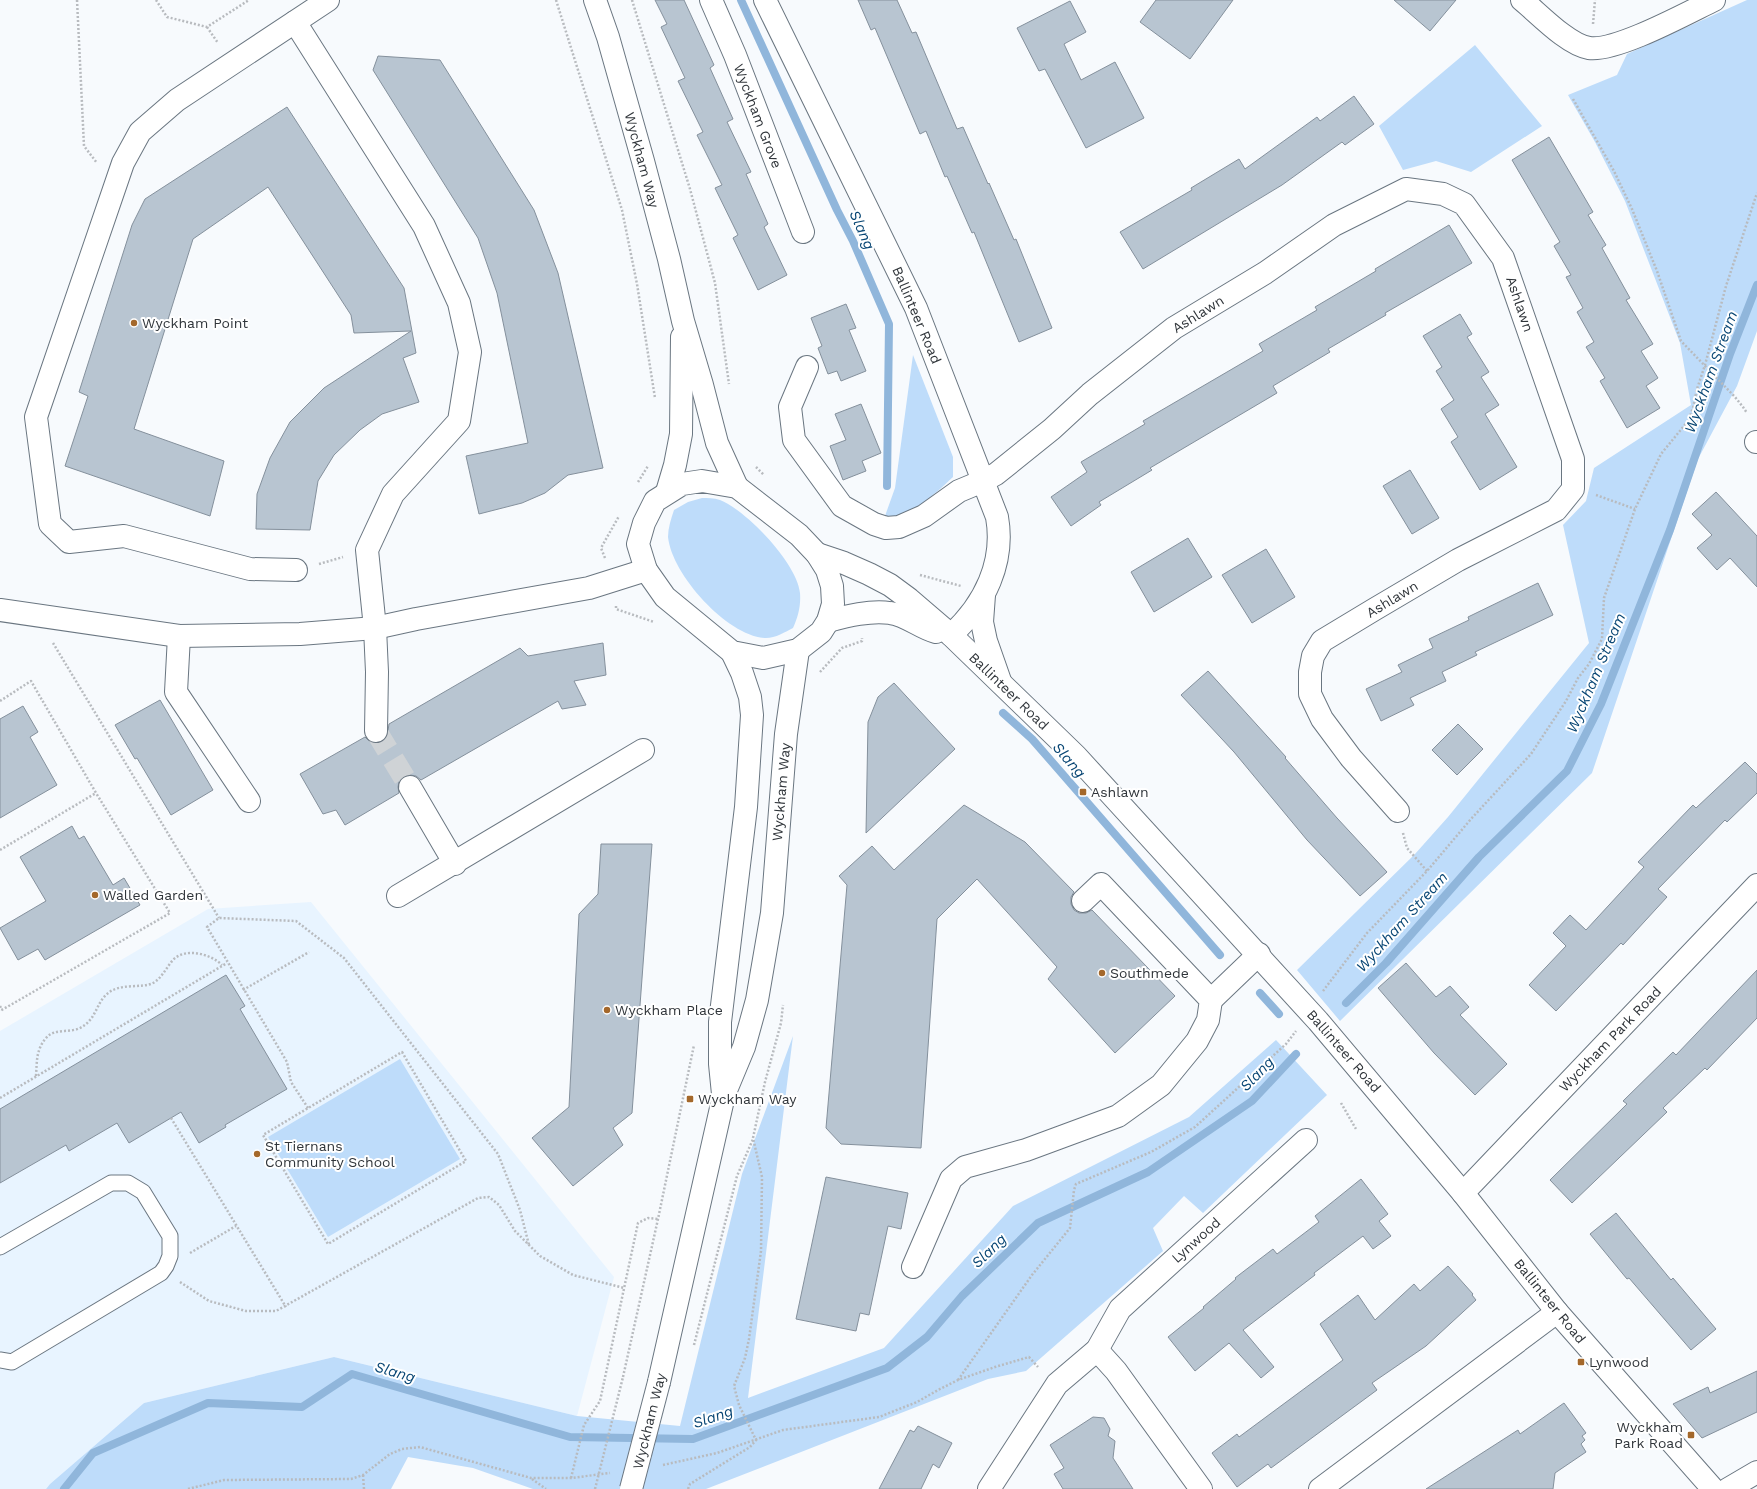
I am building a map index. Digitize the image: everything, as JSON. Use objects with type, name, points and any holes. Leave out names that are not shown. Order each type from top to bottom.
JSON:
[{"type":"street","points":[[296,570],[250,569],[124,536],[69,542],[50,524],[36,417],[123,163],[140,132],[177,100],[328,0]]},
{"type":"street","name":"Wyckham Way","points":[[595,0],[608,37],[643,161],[669,259],[683,321],[717,443],[737,487]]},
{"type":"street","name":"Wyckham Grove","points":[[711,0],[735,56],[803,232]]},
{"type":"street","name":"Ballinteer Road","points":[[765,0],[916,308],[997,517],[1000,533],[999,549],[995,567],[984,595],[962,625],[951,635]]},
{"type":"street","points":[[1522,0],[1569,39],[1588,48],[1608,46],[1644,34],[1714,0]]},
{"type":"street","points":[[295,22],[424,226],[459,303],[470,352],[459,421],[393,494],[367,550],[375,628],[377,672],[376,731]]},
{"type":"street","name":"Ashlawn","points":[[807,366],[790,407],[794,440],[842,506],[874,524],[886,528],[899,527],[924,516],[959,491],[983,481],[1003,469],[1052,429],[1090,394],[1174,328],[1265,273],[1334,225],[1406,189],[1443,194],[1464,204],[1503,258],[1573,459],[1573,489],[1556,510],[1458,560],[1368,613],[1322,641],[1313,656],[1310,672],[1310,694],[1322,719],[1352,758],[1398,812]]},
{"type":"street","name":"Wyckham Way","points":[[667,492],[675,465],[681,434],[680,370],[683,321]]},
{"type":"street","points":[[702,481],[737,487],[799,535],[817,554],[827,570],[832,586],[834,604],[828,620],[820,632],[798,650],[763,658],[732,652],[665,596],[646,570],[638,544],[644,523],[655,501],[667,492],[682,484],[702,481]]},
{"type":"street","name":"Ballinteer Road","points":[[817,554],[844,563],[890,585],[909,599],[951,635],[1000,681],[1076,756],[1259,954],[1319,1022],[1463,1192],[1557,1312],[1713,1489]]},
{"type":"street","points":[[0,610],[179,636],[300,634],[375,628],[416,619],[589,588],[646,570]]},
{"type":"street","points":[[984,595],[982,622],[990,654],[1000,681]]},
{"type":"street","points":[[828,620],[861,614],[891,613],[913,621],[929,630],[951,635]]},
{"type":"street","points":[[179,636],[176,692],[249,801]]},
{"type":"street","name":"Wyckham Way","points":[[631,1489],[659,1382],[724,1095],[744,1047],[757,1000],[772,912],[786,734],[798,650]]},
{"type":"street","name":"Wyckham Way","points":[[724,1095],[720,1064],[720,1022],[746,806],[752,715],[750,697],[732,652]]},
{"type":"street","points":[[398,896],[455,864],[643,750]]},
{"type":"street","points":[[410,787],[455,864]]},
{"type":"street","points":[[1083,901],[1101,884],[1211,1000]]},
{"type":"street","name":"Wyckham Park Road","points":[[1463,1192],[1757,885]]},
{"type":"street","points":[[913,1266],[951,1179],[965,1167],[1026,1150],[1118,1116],[1161,1085],[1197,1041],[1208,1020],[1211,1000],[1259,954]]},
{"type":"street","name":"Lynwood","points":[[988,1489],[1057,1384],[1097,1350],[1120,1310],[1306,1140]]},
{"type":"street","points":[[1320,1489],[1557,1312]]},
{"type":"street","points":[[1097,1350],[1116,1371],[1201,1489]]},
{"type":"street","points":[[1728,1489],[1757,1472]]},
{"type":"lane","points":[[0,1247],[111,1183],[128,1183],[143,1192],[170,1236],[170,1256],[161,1274],[12,1362],[0,1360]]},
{"type":"path","points":[[77,0],[84,146],[115,188]]},
{"type":"path","points":[[156,0],[167,16],[207,27],[249,0]]},
{"type":"path","points":[[632,0],[690,189],[715,283],[730,391]]},
{"type":"path","points":[[1592,29],[1595,0]]},
{"type":"path","points":[[1573,99],[1614,171],[1632,209],[1657,271],[1681,341],[1735,397],[1747,413]]},
{"type":"path","points":[[958,1380],[1028,1282],[1070,1228],[1076,1184],[1151,1152],[1195,1127],[1286,1044],[1319,1022],[1319,996],[1367,933],[1427,871],[1471,819],[1531,754],[1566,701],[1578,678],[1589,664],[1602,639],[1604,598],[1635,509],[1661,454],[1688,421],[1694,408],[1697,389],[1705,366],[1726,286],[1757,193]]},
{"type":"path","points":[[752,461],[766,478]]},
{"type":"path","points":[[1573,489],[1635,509]]},
{"type":"path","points":[[296,570],[367,550]]},
{"type":"path","points":[[818,678],[820,672],[842,648],[862,642],[861,614]]},
{"type":"path","points":[[36,615],[219,918]]},
{"type":"path","points":[[0,701],[31,681],[96,793],[170,912],[1,1010],[0,1006]]},
{"type":"path","points":[[0,850],[96,793]]},
{"type":"path","points":[[1398,812],[1407,848],[1427,871]]},
{"type":"path","points":[[308,1108],[291,1082],[287,1062],[207,928],[219,918],[296,921],[344,958],[498,1154],[520,1210],[529,1245]]},
{"type":"path","points":[[243,990],[309,952]]},
{"type":"path","points":[[36,1076],[38,1050],[47,1037],[56,1032],[79,1029],[97,1012],[106,994],[118,988],[132,985],[151,984],[159,978],[174,959],[186,954],[201,953],[216,959],[222,965]]},
{"type":"path","points":[[0,1098],[227,963]]},
{"type":"path","points":[[694,1346],[736,1176],[754,1138],[765,1082],[781,1023],[783,999]]},
{"type":"path","points":[[402,1052],[466,1161],[328,1244],[263,1135],[308,1108],[402,1052]]},
{"type":"path","points":[[1341,1103],[1356,1129]]},
{"type":"path","points":[[171,1118],[286,1307]]},
{"type":"path","points":[[754,1138],[762,1177],[761,1251],[749,1339],[745,1358],[734,1386],[739,1405],[756,1440]]},
{"type":"path","points":[[166,1266],[176,1273],[179,1281],[209,1301],[246,1311],[276,1311],[286,1307],[478,1198],[489,1197],[499,1205],[515,1231],[540,1256],[573,1275],[624,1288]]},
{"type":"path","points":[[571,1478],[584,1425],[600,1401],[638,1223],[648,1218],[658,1219],[623,1377],[595,1489]]},
{"type":"path","points":[[188,1254],[236,1226]]},
{"type":"path","points":[[179,1281],[183,1275]]},
{"type":"path","points":[[658,1466],[674,1464],[717,1453],[783,1430],[879,1417],[917,1402],[958,1380],[995,1367],[1029,1358],[1038,1367]]},
{"type":"path","points":[[688,1489],[690,1484],[750,1447],[756,1440]]},
{"type":"path","points":[[188,1489],[224,1480],[351,1480],[363,1475],[390,1454],[402,1449],[420,1447],[531,1478],[571,1478],[610,1472]]},
{"type":"path","points":[[363,1475],[364,1489]]},
{"type":"path","points":[[531,1478],[546,1489]]},
{"type":"shaded area","points":[[1747,0],[1757,0],[1757,331],[1737,386],[1698,459],[1592,773],[1340,1021],[1297,970],[1415,854],[1448,817],[1589,643],[1563,525],[1586,501],[1594,468],[1691,405],[1680,343],[1625,201],[1595,142],[1568,95],[1617,75],[1627,54]]},
{"type":"shaded area","points":[[1475,45],[1542,126],[1471,172],[1436,161],[1403,170],[1379,126]]},
{"type":"shaded area","points":[[913,355],[953,457],[953,477],[927,500],[912,510],[898,516],[885,516],[895,488]]},
{"type":"shaded area","points":[[702,498],[718,499],[743,515],[769,539],[790,567],[797,581],[800,593],[799,611],[793,628],[779,635],[768,638],[749,634],[718,615],[690,585],[679,568],[672,552],[668,537],[674,510],[688,502]]},
{"type":"shaded area","name":"St Tiernans Community School","points":[[311,902],[614,1277],[577,1416],[334,1357],[144,1403],[46,1489],[0,1489],[0,1031],[208,909]]},
{"type":"shaded area","points":[[793,1036],[748,1398],[884,1348],[1013,1206],[1189,1117],[1276,1040],[1327,1095],[1203,1213],[1184,1196],[1153,1228],[1163,1251],[1026,1371],[988,1379],[706,1489],[533,1489],[473,1468],[408,1457],[391,1489],[46,1489],[144,1403],[334,1357],[577,1416],[680,1426],[742,1174]]},
{"type":"shaded area","points":[[400,1059],[460,1159],[328,1237],[268,1137]]},
{"type":"building","points":[[655,0],[684,0],[714,65],[710,68],[733,119],[727,122],[751,172],[746,174],[768,224],[764,227],[787,275],[758,290],[733,238],[738,235],[715,188],[722,185],[697,135],[703,132],[678,81],[685,78],[661,27],[667,24]]},
{"type":"building","points":[[858,0],[897,0],[912,33],[916,32],[957,129],[963,127],[1014,240],[1016,239],[1052,328],[1019,342],[974,232],[972,233],[947,176],[945,177],[926,131],[920,134],[875,28],[871,30]]},
{"type":"building","points":[[1156,0],[1233,0],[1190,59],[1140,22]]},
{"type":"building","points":[[1394,0],[1456,0],[1430,31]]},
{"type":"building","points":[[1070,1],[1086,32],[1064,44],[1081,80],[1115,62],[1144,118],[1086,148],[1045,69],[1039,71],[1017,28]]},
{"type":"building","points":[[378,56],[440,60],[534,210],[558,273],[603,468],[568,475],[545,493],[522,503],[479,514],[466,456],[528,443],[497,293],[478,238],[373,70]]},
{"type":"building","points":[[1354,96],[1374,124],[1345,145],[1342,142],[1282,185],[1143,269],[1120,232],[1192,190],[1191,188],[1239,159],[1245,169],[1317,117],[1320,121]]},
{"type":"building","name":"Wyckham Point","points":[[287,107],[404,288],[416,353],[403,358],[419,402],[382,414],[360,430],[334,455],[318,481],[310,530],[256,529],[257,494],[270,458],[290,422],[324,388],[411,331],[354,333],[351,315],[268,187],[193,239],[134,429],[224,461],[210,516],[65,466],[88,396],[79,392],[132,225],[145,199]]},
{"type":"building","points":[[1549,137],[1593,212],[1588,215],[1606,245],[1602,248],[1630,298],[1626,300],[1653,344],[1641,351],[1658,378],[1646,386],[1660,408],[1627,428],[1600,381],[1605,378],[1586,347],[1594,342],[1577,312],[1583,308],[1566,277],[1571,275],[1554,246],[1560,242],[1512,160]]},
{"type":"building","points":[[1449,225],[1472,263],[1385,313],[1386,315],[1328,349],[1330,352],[1273,386],[1277,393],[1150,468],[1152,470],[1099,502],[1101,505],[1071,526],[1051,497],[1087,472],[1081,462],[1145,424],[1143,421],[1263,351],[1259,344],[1317,310],[1315,307],[1376,271],[1375,269]]},
{"type":"building","points":[[846,304],[856,328],[849,330],[866,371],[841,381],[837,371],[828,374],[818,348],[822,346],[811,318]]},
{"type":"building","points":[[1460,314],[1472,334],[1467,337],[1489,372],[1481,377],[1499,405],[1485,414],[1517,467],[1480,490],[1451,442],[1458,437],[1441,409],[1454,400],[1436,371],[1442,367],[1423,336]]},
{"type":"building","points":[[861,404],[881,453],[862,461],[866,471],[843,480],[830,446],[846,440],[835,414]]},
{"type":"building","points":[[1410,470],[1439,518],[1412,534],[1383,486]]},
{"type":"building","points":[[1716,492],[1757,536],[1757,587],[1730,558],[1717,570],[1697,548],[1712,535],[1692,514]]},
{"type":"building","points":[[1188,538],[1212,577],[1154,612],[1131,572]]},
{"type":"building","points":[[1266,549],[1295,597],[1252,623],[1222,575]]},
{"type":"building","points":[[1538,583],[1553,615],[1475,652],[1477,655],[1442,672],[1446,681],[1410,698],[1414,705],[1381,721],[1366,689],[1402,672],[1398,665],[1433,648],[1429,639],[1469,620],[1468,617]]},
{"type":"building","points":[[603,643],[606,675],[574,681],[586,705],[562,709],[558,701],[421,780],[416,776],[404,776],[399,781],[399,793],[345,825],[336,810],[323,814],[300,774],[365,737],[369,741],[375,743],[382,742],[387,737],[389,724],[520,648],[528,656]]},
{"type":"building","points":[[1208,671],[1286,757],[1285,758],[1337,818],[1387,872],[1360,896],[1307,840],[1234,752],[1181,695]]},
{"type":"building","points":[[894,683],[955,749],[866,833],[868,722],[878,697]]},
{"type":"building","points":[[160,700],[213,790],[171,815],[137,758],[135,759],[115,725]]},
{"type":"building","points":[[23,706],[38,732],[30,737],[57,785],[0,818],[0,719]]},
{"type":"building","points":[[1458,724],[1483,749],[1457,775],[1432,750]]},
{"type":"building","points":[[1745,762],[1757,774],[1757,793],[1727,822],[1725,820],[1658,889],[1667,897],[1623,945],[1621,943],[1556,1011],[1529,985],[1566,946],[1553,933],[1570,915],[1586,930],[1644,867],[1638,862],[1693,805],[1696,808]]},
{"type":"building","name":"Southmede","points":[[964,805],[1025,842],[1074,892],[1071,897],[1071,904],[1074,910],[1079,913],[1086,913],[1092,910],[1175,996],[1115,1053],[1048,979],[1057,967],[977,879],[937,919],[921,1148],[841,1144],[826,1128],[847,885],[839,876],[872,846],[894,870]]},
{"type":"building","name":"Walled Garden","points":[[72,826],[79,839],[84,836],[113,885],[124,878],[140,905],[45,960],[38,949],[18,960],[0,928],[46,901],[20,857]]},
{"type":"building","name":"Wyckham Place","points":[[601,844],[652,844],[632,1113],[613,1128],[623,1145],[573,1186],[532,1138],[569,1107],[579,914],[598,894]]},
{"type":"building","points":[[1406,963],[1436,997],[1450,986],[1469,1007],[1460,1015],[1507,1064],[1475,1095],[1434,1053],[1378,988]]},
{"type":"building","points":[[1757,970],[1757,1018],[1707,1070],[1705,1068],[1663,1108],[1667,1112],[1572,1203],[1550,1180],[1627,1104],[1623,1101],[1673,1052],[1676,1055]]},
{"type":"building","points":[[226,975],[245,1006],[240,1009],[287,1089],[225,1125],[226,1127],[199,1143],[181,1112],[129,1143],[117,1123],[69,1151],[66,1145],[0,1183],[0,1109]]},
{"type":"building","points":[[826,1177],[908,1193],[901,1229],[888,1226],[869,1315],[860,1313],[856,1331],[796,1319]]},
{"type":"building","points":[[1361,1179],[1388,1214],[1379,1221],[1391,1236],[1373,1249],[1363,1236],[1243,1330],[1274,1367],[1261,1378],[1229,1343],[1195,1371],[1168,1337],[1204,1308],[1203,1307],[1236,1279],[1235,1278],[1273,1249],[1277,1254],[1319,1222],[1315,1216]]},
{"type":"building","points":[[1616,1213],[1671,1280],[1673,1278],[1716,1329],[1691,1350],[1629,1278],[1627,1279],[1590,1234]]},
{"type":"building","points":[[1448,1266],[1473,1294],[1472,1295],[1476,1300],[1426,1346],[1372,1383],[1377,1390],[1271,1468],[1268,1464],[1237,1487],[1212,1453],[1237,1434],[1239,1437],[1343,1360],[1320,1324],[1358,1295],[1375,1320],[1414,1284],[1420,1291]]},
{"type":"building","points":[[1757,1371],[1757,1412],[1702,1438],[1673,1404],[1708,1387],[1710,1393]]},
{"type":"building","points":[[1564,1403],[1586,1433],[1582,1436],[1585,1440],[1581,1444],[1586,1452],[1555,1473],[1553,1489],[1426,1489],[1518,1430],[1520,1434]]},
{"type":"building","points":[[1093,1417],[1104,1418],[1110,1429],[1108,1436],[1115,1441],[1113,1458],[1133,1489],[1063,1489],[1054,1474],[1064,1468],[1050,1445]]},
{"type":"building","points":[[918,1426],[952,1443],[939,1468],[933,1464],[921,1489],[879,1489],[910,1430],[914,1432]]},
{"type":"waterway","name":"Slang","points":[[741,0],[837,210],[853,241],[889,324],[887,486]]},
{"type":"waterway","name":"Wyckham Stream","points":[[1346,1003],[1386,963],[1479,857],[1567,771],[1601,704],[1670,530],[1730,354],[1757,285]]},
{"type":"waterway","name":"Slang","points":[[1003,713],[1032,739],[1220,955]]},
{"type":"waterway","name":"Slang","points":[[1260,993],[1279,1014]]},
{"type":"waterway","name":"Slang","points":[[64,1489],[93,1453],[208,1403],[302,1407],[352,1374],[570,1437],[693,1439],[887,1368],[927,1337],[962,1296],[1038,1223],[1148,1172],[1252,1101],[1296,1054]]},
{"type":"tunnel","points":[[376,731],[410,787]]},
{"type":"place","name":"Wyckham Point","points":[[134,323]]},
{"type":"place","name":"Ashlawn","points":[[1083,792]]},
{"type":"place","name":"Walled Garden","points":[[95,895]]},
{"type":"place","name":"Southmede","points":[[1102,973]]},
{"type":"place","name":"Wyckham Place","points":[[607,1010]]},
{"type":"place","name":"Wyckham Way","points":[[690,1099]]},
{"type":"place","name":"St Tiernans Community School","points":[[257,1154]]},
{"type":"place","name":"Lynwood","points":[[1581,1362]]},
{"type":"place","name":"Wyckham Park Road","points":[[1691,1435]]}]
